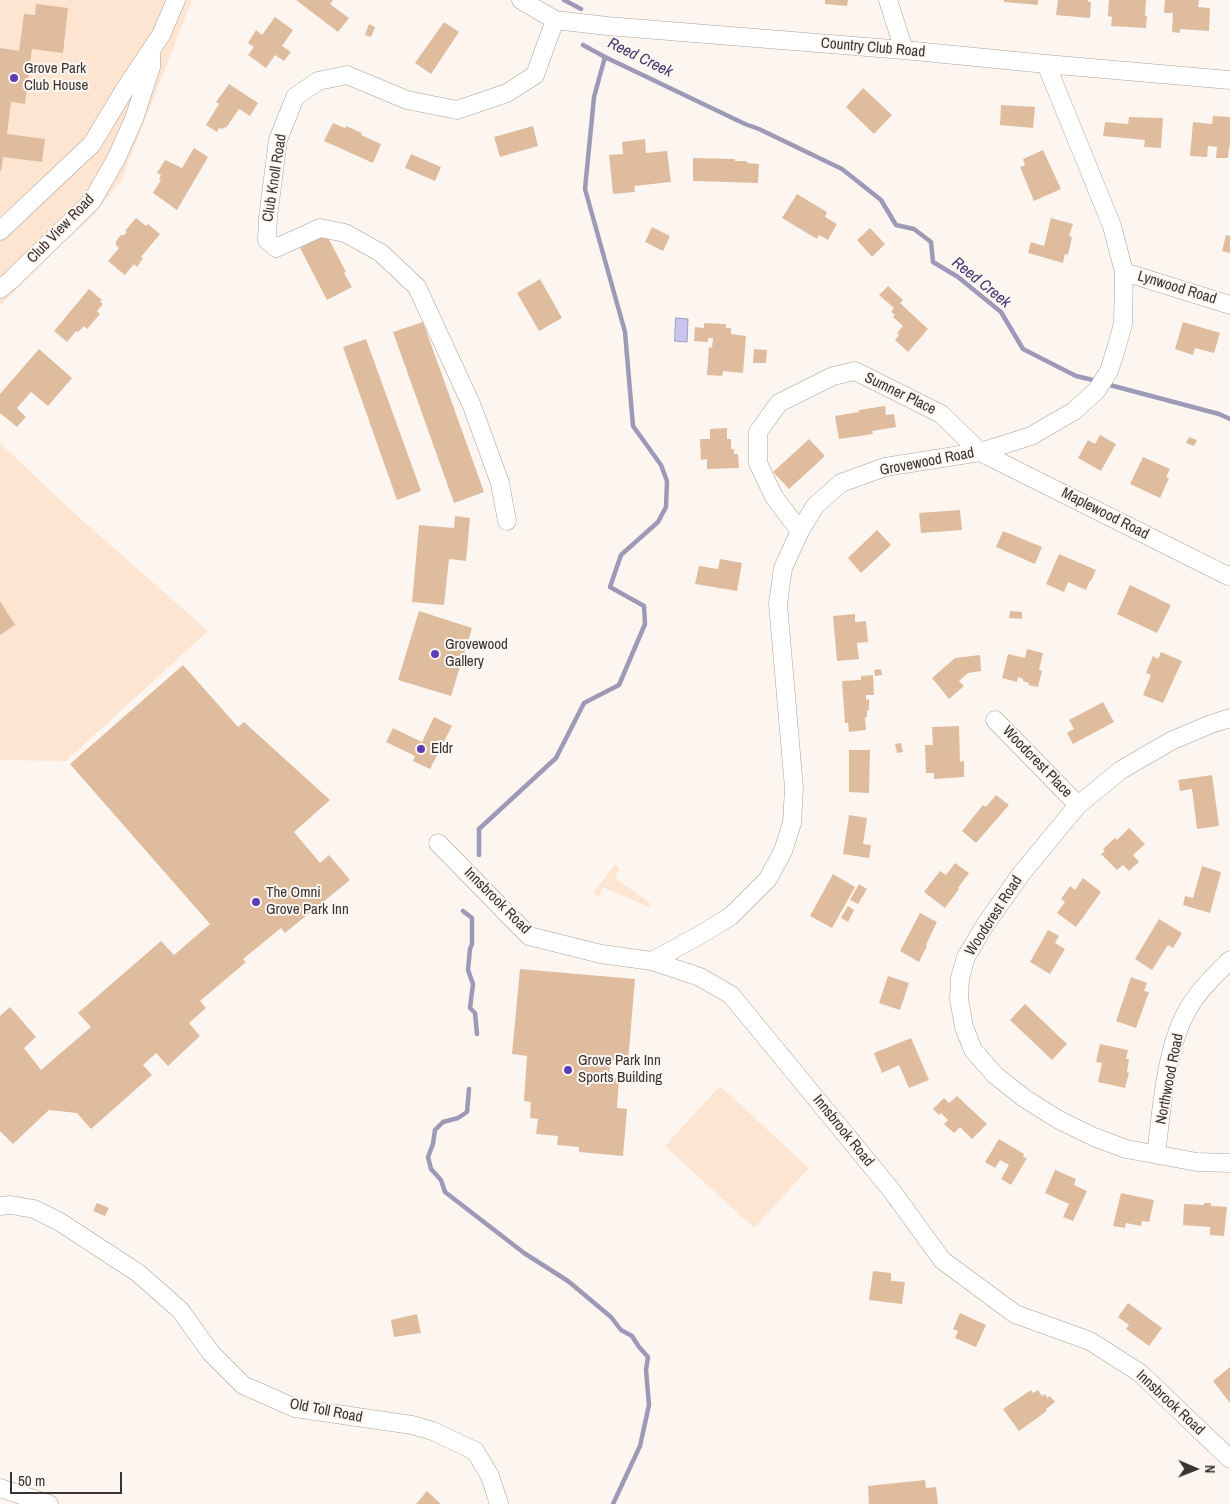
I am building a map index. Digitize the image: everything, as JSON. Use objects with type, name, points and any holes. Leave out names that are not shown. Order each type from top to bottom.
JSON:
[{"type":"street","name":"Club View Road","points":[[0,230],[92,144],[125,89],[161,35],[176,0]]},
{"type":"street","name":"Country Club Road","points":[[521,0],[555,20],[607,26],[904,50],[1230,80]]},
{"type":"street","points":[[888,0],[904,50]]},
{"type":"street","name":"Club Knoll Road","points":[[507,521],[500,483],[472,406],[417,287],[381,253],[345,233],[320,228],[276,248],[267,240],[268,217],[278,140],[294,97],[318,81],[347,75],[407,100],[456,110],[507,93],[535,75],[555,20]]},
{"type":"street","name":"Club View Road","points":[[0,289],[92,201],[116,159],[134,119],[151,67],[152,49]]},
{"type":"street","name":"Grovewood Road","points":[[652,961],[731,916],[768,880],[783,851],[792,823],[794,788],[778,604],[783,568],[800,531],[815,506],[841,483],[886,467],[980,452],[1031,436],[1074,411],[1097,390],[1109,371],[1123,324],[1124,272],[1112,226],[1046,64]]},
{"type":"street","name":"Lynwood Road","points":[[1124,272],[1230,305]]},
{"type":"street","name":"Sumner Place","points":[[800,531],[774,497],[758,463],[758,432],[779,403],[833,376],[855,372],[941,414],[980,452]]},
{"type":"street","name":"Maplewood Road","points":[[980,452],[1230,579]]},
{"type":"street","name":"Woodcrest Road","points":[[1230,718],[1171,741],[1122,770],[1078,805],[1021,874],[985,925],[966,957],[960,978],[959,998],[964,1027],[973,1050],[995,1075],[1024,1098],[1059,1120],[1094,1138],[1126,1149],[1197,1162],[1230,1164]]},
{"type":"street","name":"Woodcrest Place","points":[[996,720],[1078,805]]},
{"type":"street","name":"Innsbrook Road","points":[[438,843],[529,936],[601,954],[652,961],[700,977],[731,994],[892,1191],[942,1260],[1015,1314],[1090,1341],[1140,1373],[1230,1459]]},
{"type":"street","name":"Northwood Road","points":[[1156,1154],[1164,1090],[1175,1038],[1188,1010],[1208,982],[1230,960]]},
{"type":"street","name":"Old Toll Road","points":[[0,1206],[11,1205],[34,1209],[60,1222],[138,1272],[180,1310],[211,1353],[243,1385],[295,1408],[412,1425],[433,1432],[474,1451],[490,1476],[499,1504]]},
{"type":"street","points":[[0,1488],[49,1504]]},
{"type":"shaded area","points":[[0,0],[192,0],[121,181],[92,217],[0,306]]},
{"type":"shaded area","points":[[0,443],[74,513],[208,631],[66,761],[0,760]]},
{"type":"shaded area","points":[[614,865],[617,865],[619,869],[615,878],[649,902],[649,907],[602,887],[600,896],[595,895],[595,891]]},
{"type":"shaded area","points":[[720,1086],[809,1168],[754,1228],[665,1146]]},
{"type":"water","points":[[676,318],[688,319],[687,342],[675,341]]},
{"type":"building","points":[[296,0],[333,0],[330,4],[349,18],[338,32]]},
{"type":"building","points":[[825,0],[848,0],[847,6],[825,4]]},
{"type":"building","points":[[1004,0],[1038,0],[1038,5],[1004,2]]},
{"type":"building","points":[[1058,0],[1088,0],[1088,2],[1091,2],[1090,18],[1056,15]]},
{"type":"building","points":[[1109,0],[1146,0],[1146,28],[1111,26],[1112,17],[1108,16]]},
{"type":"building","points":[[1165,0],[1199,0],[1198,7],[1210,8],[1209,31],[1180,29],[1180,33],[1172,32],[1173,13],[1164,13]]},
{"type":"building","name":"Grove Park Club House","points":[[36,4],[68,8],[63,53],[32,49],[25,104],[11,102],[7,134],[45,139],[42,162],[3,157],[0,171],[0,48],[19,51],[24,14],[35,15]]},
{"type":"building","points":[[275,17],[293,30],[282,46],[291,52],[284,61],[275,55],[266,68],[248,55],[254,47],[248,43],[256,30],[262,35]]},
{"type":"building","points":[[444,22],[459,32],[431,74],[415,63]]},
{"type":"building","points":[[369,24],[375,27],[371,37],[365,35]]},
{"type":"building","points":[[229,84],[258,103],[250,116],[239,109],[226,128],[219,128],[217,132],[206,125],[219,104],[216,102]]},
{"type":"building","points":[[863,88],[892,115],[874,134],[846,107]]},
{"type":"building","points":[[1001,105],[1035,107],[1033,128],[1000,125]]},
{"type":"building","points":[[1213,116],[1230,117],[1228,158],[1216,158],[1217,147],[1208,146],[1207,157],[1190,156],[1193,122],[1212,124]]},
{"type":"building","points":[[1129,117],[1163,118],[1161,148],[1144,147],[1145,140],[1103,136],[1105,122],[1128,124]]},
{"type":"building","points":[[333,123],[362,133],[361,135],[381,144],[373,163],[324,141]]},
{"type":"building","points":[[533,126],[538,146],[500,157],[494,137]]},
{"type":"building","points":[[645,139],[646,153],[667,151],[671,182],[634,186],[635,192],[613,194],[609,155],[623,154],[622,142]]},
{"type":"building","points":[[194,148],[208,157],[177,210],[153,193],[161,180],[159,179],[161,175],[157,173],[165,160],[182,168]]},
{"type":"building","points":[[1043,150],[1061,189],[1034,201],[1020,167],[1025,165],[1023,159]]},
{"type":"building","points":[[411,154],[441,167],[435,181],[405,168]]},
{"type":"building","points":[[693,158],[735,159],[735,161],[759,164],[758,183],[693,181]]},
{"type":"building","points":[[797,194],[827,212],[825,217],[837,224],[828,240],[819,235],[817,239],[782,218]]},
{"type":"building","points":[[136,218],[146,226],[148,224],[160,234],[141,257],[143,258],[137,267],[134,264],[125,275],[108,261],[119,248],[116,245],[116,241],[127,232],[125,231]]},
{"type":"building","points":[[1051,218],[1073,224],[1069,236],[1072,237],[1068,255],[1065,254],[1063,263],[1028,253],[1031,242],[1044,246]]},
{"type":"building","points":[[652,227],[670,236],[663,251],[645,242]]},
{"type":"building","points":[[870,228],[885,244],[872,257],[857,240]]},
{"type":"building","points":[[326,234],[352,287],[327,300],[300,248]]},
{"type":"building","points":[[1226,235],[1230,236],[1230,253],[1222,251]]},
{"type":"building","points":[[540,279],[562,318],[539,331],[517,293]]},
{"type":"building","points":[[888,286],[903,300],[900,303],[928,329],[908,352],[895,340],[899,335],[897,333],[903,326],[893,317],[895,315],[891,312],[894,308],[879,295]]},
{"type":"building","points":[[89,289],[102,300],[100,302],[103,304],[97,311],[100,314],[87,329],[84,326],[78,332],[76,331],[67,342],[54,331]]},
{"type":"building","points":[[423,322],[484,492],[454,503],[393,332]]},
{"type":"building","points":[[1183,322],[1220,333],[1214,353],[1195,348],[1193,355],[1175,349]]},
{"type":"building","points":[[704,323],[726,324],[726,328],[731,328],[731,334],[746,336],[743,373],[723,371],[722,376],[707,375],[709,347],[712,348],[713,338],[708,338],[708,342],[694,341],[695,327],[704,328]]},
{"type":"building","points":[[366,339],[421,491],[397,500],[343,347]]},
{"type":"building","points":[[39,349],[72,378],[48,406],[31,392],[17,408],[26,417],[17,427],[0,413],[0,394]]},
{"type":"building","points":[[754,349],[767,350],[766,363],[753,363]]},
{"type":"building","points":[[885,406],[886,415],[894,414],[896,427],[872,431],[873,434],[839,439],[835,416]]},
{"type":"building","points":[[727,428],[727,439],[731,439],[731,449],[734,449],[734,454],[738,454],[739,468],[707,469],[707,459],[701,460],[700,439],[710,439],[710,429]]},
{"type":"building","points":[[1100,435],[1116,444],[1101,471],[1078,458],[1088,440],[1095,444]]},
{"type":"building","points":[[1189,437],[1197,440],[1194,446],[1186,443]]},
{"type":"building","points":[[809,439],[825,456],[789,489],[773,472]]},
{"type":"building","points":[[1143,457],[1170,469],[1166,477],[1169,478],[1160,498],[1130,484]]},
{"type":"building","points":[[960,510],[962,530],[921,533],[919,513]]},
{"type":"building","points":[[455,516],[470,518],[466,561],[449,559],[444,605],[412,602],[419,525],[454,528]]},
{"type":"building","points":[[877,530],[891,545],[861,573],[848,558]]},
{"type":"building","points":[[1003,531],[1042,547],[1035,564],[996,547]]},
{"type":"building","points":[[1059,554],[1096,570],[1086,590],[1068,582],[1064,592],[1046,584]]},
{"type":"building","points":[[720,559],[742,563],[737,591],[695,584],[699,566],[718,569]]},
{"type":"building","points":[[1130,585],[1171,605],[1157,633],[1117,614]]},
{"type":"building","points":[[0,601],[15,625],[0,635]]},
{"type":"building","name":"Grovewood Gallery","points":[[419,611],[472,628],[451,696],[398,680]]},
{"type":"building","points":[[1010,611],[1022,612],[1022,619],[1009,618]]},
{"type":"building","points":[[855,614],[855,622],[866,621],[868,642],[857,643],[859,659],[837,661],[833,616]]},
{"type":"building","points":[[1027,649],[1043,653],[1039,670],[1042,671],[1038,687],[1028,685],[1029,683],[1018,677],[1017,682],[1002,678],[1008,654],[1025,658]]},
{"type":"building","points":[[1161,652],[1182,661],[1163,703],[1143,695],[1151,675],[1146,673],[1153,656],[1158,659]]},
{"type":"building","points":[[980,655],[981,671],[968,673],[959,681],[964,686],[949,699],[932,678],[955,658]]},
{"type":"building","name":"The Omni Grove Park Inn","points":[[183,665],[238,727],[244,722],[330,800],[294,832],[320,863],[329,855],[350,880],[285,933],[281,928],[243,959],[246,962],[200,1001],[206,1008],[189,1023],[200,1036],[168,1066],[156,1053],[143,1065],[152,1075],[91,1129],[77,1113],[49,1110],[13,1144],[0,1131],[0,1016],[10,1007],[36,1037],[24,1048],[41,1070],[91,1027],[78,1013],[161,941],[174,955],[210,924],[70,764]]},
{"type":"building","points":[[881,669],[882,675],[875,676],[874,670]]},
{"type":"building","points":[[873,675],[874,695],[866,695],[866,700],[869,699],[869,710],[867,710],[867,717],[865,717],[866,730],[849,732],[848,723],[845,723],[842,681],[861,680],[861,676]]},
{"type":"building","points":[[1103,702],[1114,722],[1073,744],[1067,733],[1074,729],[1069,720]]},
{"type":"building","name":"Eldr","points":[[434,717],[452,726],[430,769],[413,761],[415,756],[386,742],[393,728],[422,742]]},
{"type":"building","points":[[959,726],[960,762],[964,761],[964,777],[934,779],[934,773],[926,773],[925,745],[933,745],[932,727]]},
{"type":"building","points":[[901,743],[903,752],[897,753],[895,744]]},
{"type":"building","points":[[849,750],[870,750],[869,793],[849,792]]},
{"type":"building","points":[[1212,775],[1219,826],[1197,829],[1192,789],[1180,791],[1178,780]]},
{"type":"building","points":[[996,795],[1009,805],[976,843],[962,831],[983,805],[986,807]]},
{"type":"building","points":[[849,815],[867,818],[863,844],[871,845],[869,858],[843,854]]},
{"type":"building","points":[[1129,828],[1145,844],[1133,855],[1139,862],[1129,871],[1123,865],[1117,870],[1101,854],[1105,851],[1103,849],[1115,838],[1117,840]]},
{"type":"building","points":[[955,863],[969,873],[945,908],[924,892],[940,871],[946,875]]},
{"type":"building","points":[[1202,866],[1221,872],[1210,913],[1183,905],[1185,896],[1193,898]]},
{"type":"building","points":[[833,874],[855,887],[832,928],[810,916]]},
{"type":"building","points":[[1083,878],[1101,892],[1076,927],[1057,913],[1065,902],[1061,899],[1070,886],[1075,890]]},
{"type":"building","points":[[859,884],[867,889],[858,904],[850,900]]},
{"type":"building","points":[[848,906],[854,910],[848,922],[841,918]]},
{"type":"building","points":[[920,913],[937,922],[919,962],[900,951]]},
{"type":"building","points":[[1159,919],[1182,933],[1173,948],[1168,945],[1152,970],[1135,959]]},
{"type":"building","points":[[1048,930],[1059,936],[1055,943],[1065,949],[1050,974],[1030,962]]},
{"type":"building","name":"Grove Park Inn Sports Building","points":[[520,969],[635,979],[628,1062],[611,1060],[609,1078],[619,1079],[617,1108],[627,1109],[623,1156],[579,1152],[579,1147],[557,1145],[558,1136],[536,1134],[538,1119],[530,1118],[531,1102],[524,1101],[527,1056],[512,1054]]},
{"type":"building","points":[[888,976],[909,983],[900,1010],[879,1003]]},
{"type":"building","points":[[1131,977],[1147,983],[1144,991],[1149,992],[1136,1028],[1116,1021]]},
{"type":"building","points":[[1025,1004],[1067,1044],[1052,1060],[1010,1020]]},
{"type":"building","points":[[911,1038],[929,1080],[909,1088],[899,1065],[882,1073],[874,1053]]},
{"type":"building","points":[[1100,1044],[1128,1050],[1126,1059],[1129,1059],[1127,1072],[1129,1073],[1125,1088],[1098,1082],[1102,1063],[1096,1062]]},
{"type":"building","points":[[957,1096],[987,1124],[972,1139],[960,1127],[954,1133],[944,1124],[948,1120],[941,1113],[939,1115],[933,1109],[944,1098],[949,1103]]},
{"type":"building","points":[[999,1139],[1024,1154],[1023,1157],[1027,1158],[1011,1185],[1001,1179],[1009,1165],[1000,1160],[995,1168],[985,1162]]},
{"type":"building","points":[[1055,1170],[1076,1179],[1074,1185],[1087,1191],[1073,1221],[1063,1217],[1069,1204],[1045,1193]]},
{"type":"building","points":[[1121,1193],[1154,1200],[1149,1222],[1142,1221],[1141,1226],[1126,1223],[1125,1228],[1113,1226]]},
{"type":"building","points":[[97,1203],[109,1208],[105,1216],[93,1211]]},
{"type":"building","points":[[1204,1203],[1211,1203],[1211,1206],[1227,1207],[1224,1236],[1210,1235],[1210,1227],[1183,1225],[1184,1204],[1204,1205]]},
{"type":"building","points":[[873,1271],[891,1273],[891,1281],[905,1282],[902,1304],[869,1300]]},
{"type":"building","points":[[1128,1303],[1162,1328],[1149,1346],[1126,1329],[1129,1325],[1118,1317]]},
{"type":"building","points":[[960,1313],[986,1325],[976,1347],[955,1338],[958,1331],[953,1329]]},
{"type":"building","points":[[417,1314],[421,1333],[394,1337],[391,1320]]},
{"type":"building","points":[[1230,1367],[1230,1403],[1213,1381]]},
{"type":"building","points":[[1031,1390],[1033,1393],[1038,1390],[1042,1396],[1045,1394],[1047,1398],[1050,1396],[1055,1402],[1046,1409],[1047,1411],[1019,1431],[1003,1409]]},
{"type":"building","points":[[925,1480],[926,1488],[936,1487],[938,1504],[869,1504],[868,1486]]},
{"type":"building","points":[[427,1491],[441,1504],[416,1504]]},
{"type":"waterway","name":"Reed Creek","points":[[564,0],[581,9]]},
{"type":"waterway","name":"Reed Creek","points":[[583,45],[842,169],[881,200],[896,225],[914,229],[931,242],[933,262],[958,277],[1001,312],[1023,349],[1076,376],[1097,381]]},
{"type":"waterway","points":[[479,855],[479,829],[556,758],[584,703],[619,685],[645,624],[644,606],[610,587],[621,555],[658,522],[666,507],[667,481],[661,465],[633,426],[625,332],[585,189],[594,97],[605,57]]},
{"type":"waterway","name":"Reed Creek","points":[[1106,384],[1219,414],[1230,419]]},
{"type":"waterway","points":[[463,911],[472,918],[472,944],[468,970],[473,984],[470,1008],[475,1013],[477,1034]]},
{"type":"waterway","points":[[469,1089],[467,1112],[458,1118],[443,1122],[435,1130],[433,1144],[428,1157],[431,1169],[441,1180],[445,1192],[524,1253],[568,1281],[611,1317],[621,1330],[632,1336],[648,1357],[646,1370],[649,1405],[640,1446],[613,1504]]},
{"type":"place","name":"Grove Park Club House","points":[[14,78]]},
{"type":"place","name":"Grovewood Gallery","points":[[435,654]]},
{"type":"place","name":"Eldr","points":[[421,749]]},
{"type":"place","name":"The Omni Grove Park Inn","points":[[256,902]]},
{"type":"place","name":"Grove Park Inn Sports Building","points":[[568,1070]]}]
